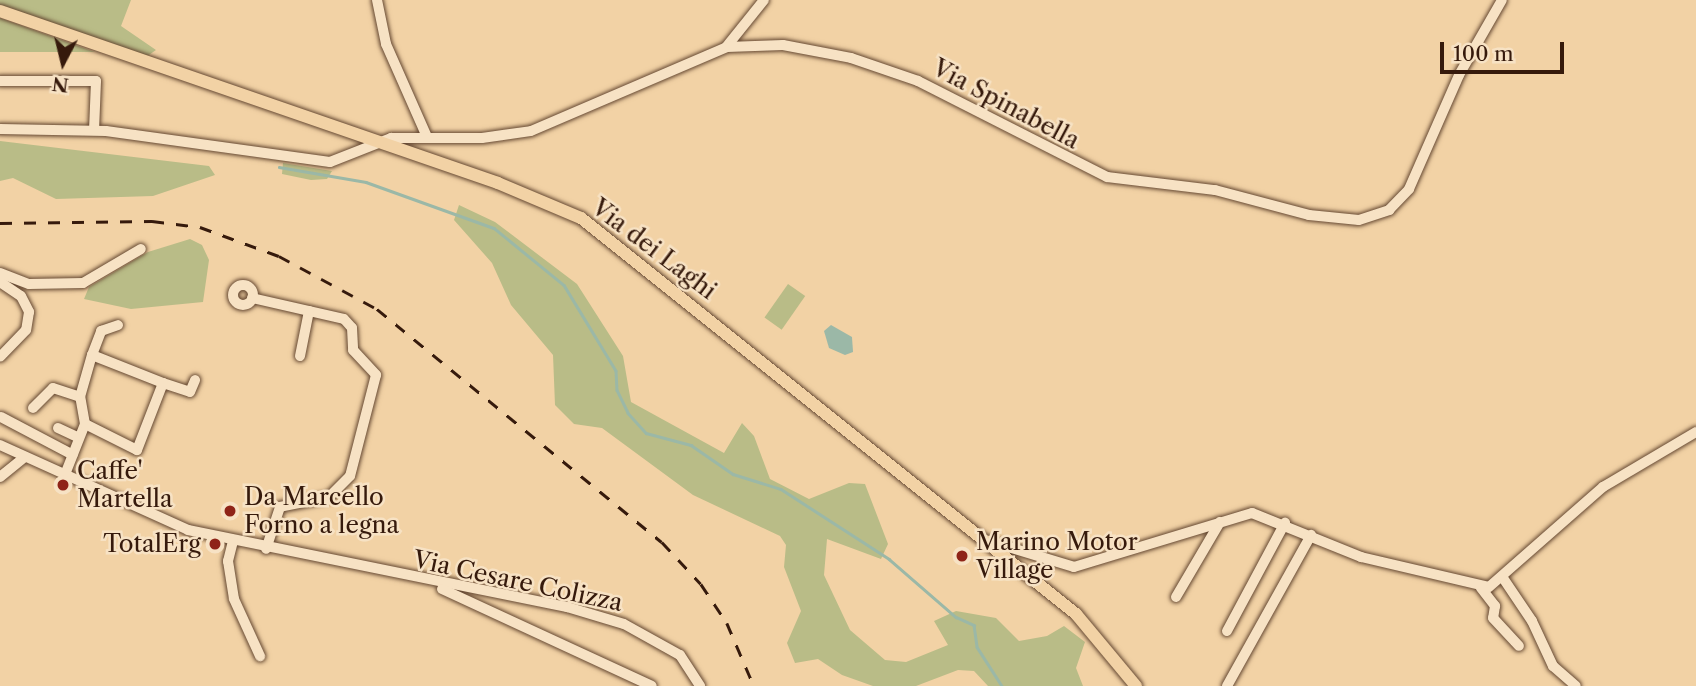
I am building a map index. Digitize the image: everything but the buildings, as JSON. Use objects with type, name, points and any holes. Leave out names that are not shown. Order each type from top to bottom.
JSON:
[{"type":"main road","name":"Via dei Laghi","points":[[0,11],[379,145],[498,183],[590,224],[978,539],[1087,624],[1136,686]]},
{"type":"street","points":[[377,0],[386,44],[427,136]]},
{"type":"street","points":[[727,47],[764,0]]},
{"type":"street","name":"Via Spinabella","points":[[0,129],[94,130],[314,161],[341,159],[391,138],[495,138],[539,129],[727,47],[799,47],[899,73],[1107,177],[1208,189],[1309,215],[1353,220],[1385,213],[1406,195],[1470,52],[1502,0]]},
{"type":"street","points":[[0,81],[96,81],[94,130]]},
{"type":"street","points":[[0,273],[36,285],[83,283],[141,249]]},
{"type":"street","points":[[0,282],[21,296],[29,312],[26,330],[0,357]]},
{"type":"street","points":[[252,298],[347,321],[354,350],[374,367],[375,382],[350,476],[329,497],[277,509],[267,550]]},
{"type":"street","points":[[300,356],[309,311]]},
{"type":"street","points":[[64,477],[85,424],[80,397],[92,355],[101,331],[118,325]]},
{"type":"street","points":[[92,355],[190,392],[195,380]]},
{"type":"street","points":[[85,424],[137,450],[163,383]]},
{"type":"street","points":[[33,408],[53,388],[80,397]]},
{"type":"street","points":[[1,416],[73,455]]},
{"type":"street","points":[[58,428],[79,438]]},
{"type":"street","points":[[978,539],[1002,541],[1072,567],[1252,513],[1285,523],[1361,557],[1481,588],[1503,578],[1603,487],[1696,432]]},
{"type":"street","name":"Via Cesare Colizza","points":[[0,445],[172,525],[267,550],[502,595],[640,630],[680,655],[699,685]]},
{"type":"street","points":[[0,477],[16,470],[25,457]]},
{"type":"street","points":[[1176,597],[1220,522]]},
{"type":"street","points":[[1227,631],[1285,523]]},
{"type":"street","points":[[1227,686],[1311,535]]},
{"type":"street","points":[[233,541],[228,561],[234,599],[260,656]]},
{"type":"street","points":[[1503,578],[1532,621],[1553,666],[1576,686]]},
{"type":"street","points":[[422,581],[652,686]]},
{"type":"street","points":[[1481,588],[1495,607],[1493,618],[1519,646]]},
{"type":"street","points":[[486,608],[490,597],[502,595]]},
{"type":"green space","points":[[0,0],[131,0],[121,26],[156,50],[146,57],[0,6]]},
{"type":"green space","points":[[0,18],[95,52],[0,52]]},
{"type":"green space","points":[[0,141],[209,166],[215,175],[153,196],[56,199],[13,178],[0,181]]},
{"type":"green space","points":[[283,163],[332,171],[327,179],[311,180],[282,174]]},
{"type":"green space","points":[[459,205],[495,222],[577,284],[623,356],[631,402],[724,453],[742,423],[754,436],[770,479],[809,499],[849,483],[865,484],[888,544],[881,559],[827,539],[824,575],[850,630],[885,660],[906,662],[948,645],[934,621],[956,611],[996,618],[1019,641],[1047,636],[1064,626],[1085,642],[1076,668],[1083,686],[988,686],[974,671],[958,670],[916,686],[873,686],[842,675],[818,659],[795,663],[787,643],[801,611],[784,567],[786,545],[780,536],[693,495],[602,428],[574,424],[555,405],[553,355],[511,305],[492,263],[454,220]]},
{"type":"green space","points":[[190,239],[202,245],[209,260],[203,302],[131,309],[84,299],[89,287],[148,252]]},
{"type":"green space","points":[[788,284],[805,296],[782,330],[764,318]]},
{"type":"shaded area","points":[[831,325],[852,337],[853,352],[845,355],[829,348],[824,331]]},
{"type":"waterway","points":[[279,167],[366,182],[494,228],[564,285],[616,371],[617,390],[628,413],[646,433],[691,445],[733,474],[781,489],[889,559],[956,617],[974,625],[977,647],[1002,686]]},
{"type":"railway","points":[[0,223],[152,221],[200,227],[279,256],[377,309],[662,542],[701,584],[727,623],[754,686]]},
{"type":"place","name":"Caffe' Martella","points":[[63,485]]},
{"type":"place","name":"Da Marcello Forno a legna","points":[[230,511]]},
{"type":"place","name":"TotalErg","points":[[215,544]]},
{"type":"place","name":"Marino Motor Village","points":[[962,556]]}]
